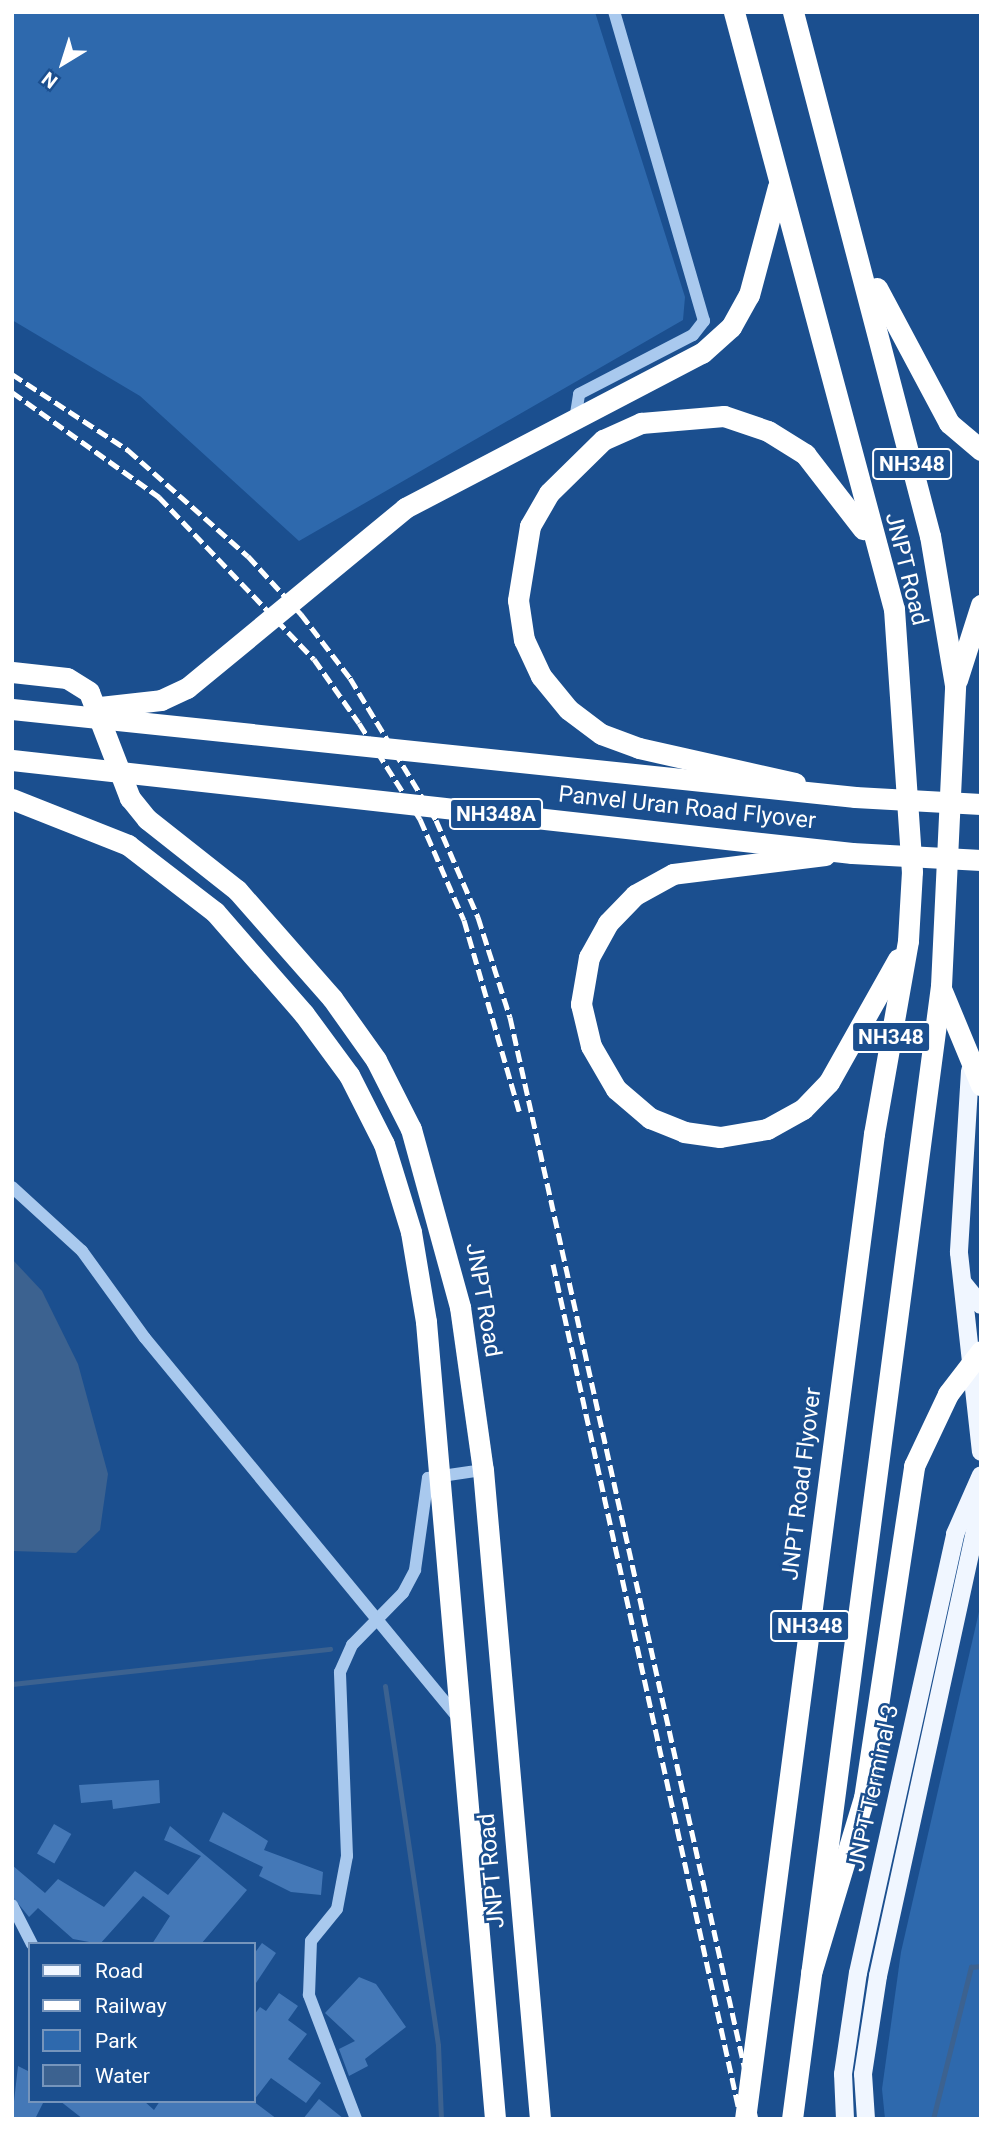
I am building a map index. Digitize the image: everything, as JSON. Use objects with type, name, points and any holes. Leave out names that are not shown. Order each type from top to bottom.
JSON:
[{"type":"highway","name":"NH348","points":[[734,12],[779,178]]},
{"type":"highway","name":"NH348","points":[[793,12],[856,245]]},
{"type":"highway","points":[[13,709],[130,706],[187,688],[405,508],[702,353],[732,327],[748,295],[772,226],[779,178]]},
{"type":"highway","name":"JNPT Road","points":[[779,178],[873,546],[894,609],[902,680],[912,871],[908,941]]},
{"type":"highway","points":[[856,245],[918,375],[949,423],[981,450]]},
{"type":"highway","name":"JNPT Road","points":[[856,245],[930,536],[955,685],[941,986]]},
{"type":"highway","points":[[855,797],[601,734],[541,676],[524,640],[518,600],[530,526],[558,483],[603,440],[641,423],[724,416],[768,431],[805,454],[837,489],[873,546]]},
{"type":"highway","points":[[955,685],[981,605]]},
{"type":"highway","name":"JNPT Road","points":[[12,672],[67,678],[89,692],[118,779],[147,819],[237,890],[332,998],[394,1095],[441,1219],[483,1470],[540,2119]]},
{"type":"highway","name":"Panvel Uran Road Flyover","points":[[13,709],[855,797],[981,804]]},
{"type":"highway","name":"Panvel Uran Road Flyover","points":[[12,760],[852,853],[981,860]]},
{"type":"highway","name":"JNPT Road","points":[[12,799],[128,845],[215,912],[304,1014],[349,1075],[384,1144],[411,1232],[438,1472],[495,2119]]},
{"type":"highway","points":[[128,845],[147,819]]},
{"type":"highway","points":[[852,853],[720,864],[673,874],[635,895],[608,923],[589,957],[581,1003],[591,1046],[616,1089],[650,1118],[684,1132],[720,1137],[767,1129],[803,1109],[829,1082],[908,941]]},
{"type":"highway","name":"JNPT Road Flyover","points":[[745,2119],[874,1133],[908,941]]},
{"type":"highway","points":[[941,986],[975,1078]]},
{"type":"highway","name":"NH348","points":[[792,2119],[941,986]]},
{"type":"highway","points":[[811,1973],[864,1798],[914,1466],[941,1406],[981,1351]]},
{"type":"main road","points":[[975,1078],[958,1216],[961,1281],[981,1452]]},
{"type":"main road","points":[[961,1281],[981,1305]]},
{"type":"main road","name":"JNPT Terminal 3","points":[[845,2119],[843,2074],[858,1973],[955,1534],[981,1475]]},
{"type":"main road","name":"JNPT Terminal 3","points":[[866,2119],[863,2074],[878,1976],[981,1504]]},
{"type":"street","points":[[575,420],[579,394],[693,335],[705,321],[614,12]]},
{"type":"street","points":[[12,1187],[82,1251],[145,1338],[379,1615],[459,1719]]},
{"type":"street","points":[[356,2119],[312,2007],[310,1955],[311,1941],[337,1909],[347,1856],[340,1672],[352,1645],[403,1593],[415,1570],[422,1492],[438,1472],[483,1470]]},
{"type":"street","points":[[12,1905],[32,1942]]},
{"type":"green space","points":[[12,12],[595,12],[685,297],[683,320],[299,541],[140,396],[12,320]]},
{"type":"green space","points":[[981,1603],[981,2119],[885,2119],[882,2089],[901,1952]]},
{"type":"water","points":[[12,1259],[42,1291],[78,1364],[108,1474],[100,1530],[76,1553],[12,1551]]},
{"type":"building","points":[[159,1780],[160,1803],[113,1809],[112,1800],[81,1803],[79,1785]]},
{"type":"building","points":[[223,1812],[268,1841],[264,1850],[323,1872],[321,1895],[291,1892],[259,1876],[263,1867],[209,1841]]},
{"type":"building","points":[[54,1824],[71,1834],[54,1863],[37,1853]]},
{"type":"building","points":[[170,1826],[247,1890],[203,1942],[153,1942],[170,1916],[143,1896],[102,1942],[89,1942],[73,1939],[38,1908],[29,1917],[12,1896],[12,1865],[45,1893],[58,1879],[104,1907],[135,1871],[168,1895],[201,1856],[164,1840]]},
{"type":"building","points":[[262,1943],[276,1953],[256,1983],[256,1951]]},
{"type":"building","points":[[359,1977],[376,1984],[406,2027],[365,2059],[368,2066],[349,2076],[339,2049],[355,2041],[325,2013]]},
{"type":"building","points":[[279,1993],[298,2006],[288,2020],[307,2034],[288,2059],[321,2083],[306,2103],[271,2078],[256,2097],[256,2012],[260,2007],[266,2011]]},
{"type":"building","points":[[18,2066],[28,2071],[28,2103],[43,2103],[35,2119],[12,2119]]},
{"type":"building","points":[[319,2099],[344,2119],[303,2119]]},
{"type":"building","points":[[63,2103],[146,2103],[154,2110],[159,2103],[256,2103],[277,2119],[83,2119]]},
{"type":"waterway","points":[[12,1684],[330,1649]]},
{"type":"waterway","points":[[385,1686],[438,2045],[441,2119]]},
{"type":"waterway","points":[[933,2119],[971,1967],[981,1966]]},
{"type":"railway","points":[[12,374],[128,450],[248,556],[301,614],[350,678],[436,820],[478,917],[510,1017],[756,2119]]},
{"type":"railway","points":[[12,392],[159,497],[314,659],[359,723],[420,819],[464,920],[519,1111]]},
{"type":"railway","points":[[553,1264],[741,2119]]}]
